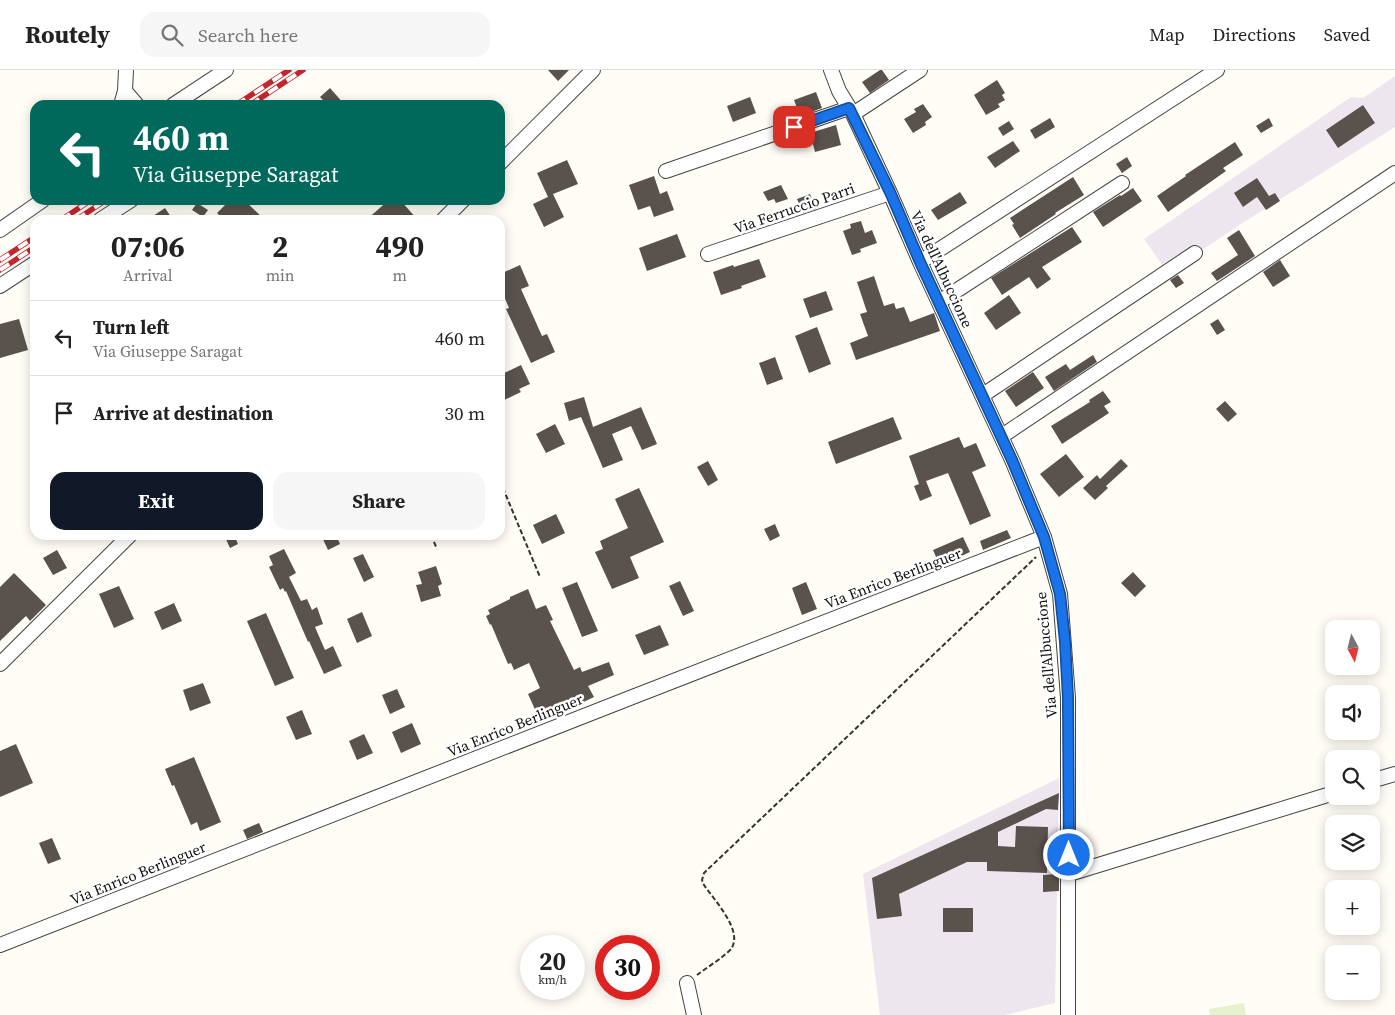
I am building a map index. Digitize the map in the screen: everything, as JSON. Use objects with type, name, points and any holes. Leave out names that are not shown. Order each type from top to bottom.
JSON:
[{"type":"street","points":[[122,100],[126,70]]},
{"type":"street","points":[[181,100],[226,70]]},
{"type":"street","points":[[505,158],[593,70]]},
{"type":"street","points":[[826,70],[839,91]]},
{"type":"street","name":"Via dell'Albuccione","points":[[831,70],[839,91],[851,111],[890,192],[920,262],[1002,436],[1045,542],[1060,594],[1068,698],[1068,1015]]},
{"type":"street","points":[[666,171],[851,111],[920,70]]},
{"type":"street","points":[[920,262],[1217,70]]},
{"type":"street","points":[[125,91],[133,100]]},
{"type":"street","points":[[1002,436],[1395,173]]},
{"type":"street","points":[[939,302],[1122,183]]},
{"type":"street","name":"Via Ferruccio Parri","points":[[708,254],[890,192]]},
{"type":"street","points":[[0,230],[36,205]]},
{"type":"street","points":[[108,215],[123,205]]},
{"type":"street","points":[[448,215],[458,205]]},
{"type":"street","points":[[983,395],[1195,253]]},
{"type":"street","points":[[0,286],[30,266]]},
{"type":"street","points":[[0,664],[125,540]]},
{"type":"street","name":"Via Enrico Berlinguer","points":[[0,946],[609,706],[1045,542]]},
{"type":"street","points":[[1380,778],[1395,774]]},
{"type":"street","points":[[1069,874],[1325,796]]},
{"type":"street","points":[[687,983],[694,1015]]},
{"type":"path","points":[[505,493],[540,577]]},
{"type":"path","points":[[434,540],[438,549]]},
{"type":"path","points":[[687,983],[728,952],[735,940],[732,925],[704,885],[702,880],[704,872],[1045,542]]},
{"type":"shaded area","points":[[1395,76],[1395,127],[1202,250],[1198,246],[1165,269],[1144,239],[1351,97],[1363,98]]},
{"type":"shaded area","points":[[1059,778],[1055,1003],[1005,1015],[880,1015],[863,874]]},
{"type":"green space","points":[[1244,1003],[1246,1015],[1210,1015],[1209,1009]]},
{"type":"building","points":[[548,70],[569,70],[558,81]]},
{"type":"building","points":[[880,70],[889,80],[870,93],[862,82]]},
{"type":"building","points":[[997,80],[1005,93],[1002,95],[1005,100],[998,104],[1000,107],[986,115],[974,95]]},
{"type":"building","points":[[330,88],[341,100],[323,100],[320,97]]},
{"type":"building","points":[[816,92],[822,108],[800,116],[794,100]]},
{"type":"building","points":[[750,97],[756,113],[733,122],[727,106]]},
{"type":"building","points":[[923,104],[932,117],[925,122],[926,125],[913,133],[904,119],[916,112],[914,109]]},
{"type":"building","points":[[1363,105],[1375,123],[1338,148],[1326,130]]},
{"type":"building","points":[[1050,118],[1055,127],[1035,139],[1030,130]]},
{"type":"building","points":[[1269,118],[1273,126],[1261,133],[1256,126]]},
{"type":"building","points":[[1009,121],[1014,129],[1003,136],[998,128]]},
{"type":"building","points":[[836,125],[841,145],[815,152],[810,133]]},
{"type":"building","points":[[1013,141],[1020,151],[995,168],[987,157]]},
{"type":"building","points":[[1235,142],[1243,155],[1223,168],[1226,171],[1168,212],[1157,196]]},
{"type":"building","points":[[1127,157],[1132,166],[1122,173],[1116,164]]},
{"type":"building","points":[[567,160],[578,184],[553,194],[564,217],[544,227],[533,204],[548,197],[537,173]]},
{"type":"building","points":[[654,176],[660,194],[667,191],[674,210],[654,217],[650,206],[638,210],[629,185]]},
{"type":"building","points":[[1073,177],[1084,195],[1020,238],[1010,218]]},
{"type":"building","points":[[1257,178],[1269,196],[1275,193],[1280,201],[1266,210],[1257,197],[1243,207],[1234,193]]},
{"type":"building","points":[[781,185],[788,199],[776,203],[774,199],[768,201],[763,192]]},
{"type":"building","points":[[1133,188],[1142,201],[1103,227],[1093,212]]},
{"type":"building","points":[[960,192],[967,203],[938,220],[931,210]]},
{"type":"building","points":[[810,194],[816,209],[803,213],[797,199]]},
{"type":"building","points":[[196,205],[200,205],[208,210],[204,215],[200,215],[192,210]]},
{"type":"building","points":[[225,205],[249,205],[260,215],[219,215],[217,213]]},
{"type":"building","points":[[383,205],[404,205],[414,215],[372,215]]},
{"type":"building","points":[[165,208],[170,215],[154,215]]},
{"type":"building","points":[[861,221],[865,233],[872,230],[877,243],[860,249],[861,252],[852,255],[843,231],[851,228],[850,224]]},
{"type":"building","points":[[1072,227],[1082,242],[1042,267],[1051,279],[1037,289],[1029,277],[1002,295],[991,278]]},
{"type":"building","points":[[1239,230],[1255,256],[1217,281],[1211,273],[1238,255],[1227,238]]},
{"type":"building","points":[[677,234],[686,257],[647,271],[639,248]]},
{"type":"building","points":[[759,259],[766,277],[721,295],[713,272]]},
{"type":"building","points":[[1280,260],[1290,276],[1273,287],[1263,272]]},
{"type":"building","points":[[520,265],[529,286],[521,289],[542,336],[547,334],[555,352],[531,363],[506,309],[509,308],[505,299],[505,272]]},
{"type":"building","points":[[1178,275],[1184,283],[1176,288],[1170,280]]},
{"type":"building","points":[[874,276],[884,306],[894,303],[896,309],[904,307],[910,322],[934,313],[940,331],[856,360],[850,343],[868,336],[860,314],[867,312],[857,282]]},
{"type":"building","points":[[826,291],[833,310],[810,318],[803,299]]},
{"type":"building","points":[[1009,295],[1021,313],[996,330],[984,313]]},
{"type":"building","points":[[19,319],[28,350],[0,358],[0,324]]},
{"type":"building","points":[[1218,319],[1225,330],[1217,335],[1210,324]]},
{"type":"building","points":[[817,327],[831,364],[809,373],[795,336]]},
{"type":"building","points":[[1093,355],[1097,362],[1054,391],[1045,377],[1066,364],[1070,370]]},
{"type":"building","points":[[775,357],[783,379],[767,385],[759,363]]},
{"type":"building","points":[[521,365],[530,384],[519,389],[521,392],[505,400],[505,373]]},
{"type":"building","points":[[1033,372],[1044,388],[1016,407],[1005,391]]},
{"type":"building","points":[[1103,391],[1111,402],[1104,406],[1109,413],[1062,444],[1051,426],[1090,402],[1089,400]]},
{"type":"building","points":[[584,397],[593,427],[641,407],[657,444],[642,450],[631,426],[612,434],[623,460],[603,468],[581,417],[569,421],[564,403]]},
{"type":"building","points":[[1225,401],[1237,414],[1228,422],[1216,409]]},
{"type":"building","points":[[893,417],[902,439],[836,464],[828,442]]},
{"type":"building","points":[[555,424],[565,444],[546,453],[536,434]]},
{"type":"building","points":[[959,437],[964,448],[976,443],[986,466],[972,472],[991,516],[970,525],[948,473],[926,481],[932,496],[920,501],[914,486],[919,484],[909,456]]},
{"type":"building","points":[[1066,454],[1084,477],[1059,497],[1040,474]]},
{"type":"building","points":[[1121,459],[1128,466],[1106,486],[1108,488],[1095,500],[1083,488],[1097,475],[1100,479]]},
{"type":"building","points":[[708,461],[718,480],[708,486],[697,467]]},
{"type":"building","points":[[639,488],[664,542],[630,557],[639,578],[612,589],[595,552],[603,549],[600,541],[628,528],[615,499]]},
{"type":"building","points":[[556,514],[565,533],[542,544],[533,525]]},
{"type":"building","points":[[775,524],[780,536],[770,541],[764,529]]},
{"type":"building","points":[[1007,530],[1011,538],[983,550],[980,541]]},
{"type":"building","points":[[963,537],[970,552],[940,566],[933,550]]},
{"type":"building","points":[[226,540],[236,540],[238,544],[230,548]]},
{"type":"building","points":[[323,540],[338,540],[340,544],[328,550]]},
{"type":"building","points":[[284,549],[296,573],[289,577],[301,601],[307,599],[312,610],[317,607],[323,624],[315,627],[325,650],[333,646],[342,666],[324,674],[286,591],[283,588],[280,590],[269,567],[273,565],[269,556]]},
{"type":"building","points":[[57,550],[67,568],[53,575],[43,558]]},
{"type":"building","points":[[363,554],[374,577],[364,582],[353,558]]},
{"type":"building","points":[[436,566],[442,584],[438,586],[441,596],[421,602],[416,585],[422,584],[418,572]]},
{"type":"building","points":[[1133,572],[1146,586],[1135,597],[1121,583]]},
{"type":"building","points":[[14,573],[46,605],[30,621],[26,616],[0,641],[0,587]]},
{"type":"building","points":[[680,581],[694,611],[683,616],[669,586]]},
{"type":"building","points":[[577,582],[598,631],[582,637],[562,588]]},
{"type":"building","points":[[806,582],[817,609],[802,615],[792,588]]},
{"type":"building","points":[[119,586],[134,619],[114,628],[99,594]]},
{"type":"building","points":[[528,589],[536,609],[546,605],[553,620],[550,621],[574,670],[580,667],[582,672],[609,662],[614,675],[588,686],[594,697],[560,713],[557,707],[538,716],[528,694],[540,688],[529,663],[514,670],[511,663],[508,664],[486,616],[490,614],[488,610]]},
{"type":"building","points":[[174,603],[182,621],[162,630],[154,612]]},
{"type":"building","points":[[362,612],[372,636],[357,643],[347,619]]},
{"type":"building","points":[[266,613],[294,678],[275,686],[247,621]]},
{"type":"building","points":[[660,625],[669,645],[644,655],[635,635]]},
{"type":"building","points":[[203,683],[211,703],[190,711],[183,690]]},
{"type":"building","points":[[397,689],[405,707],[390,714],[382,695]]},
{"type":"building","points":[[302,710],[312,734],[296,740],[286,717]]},
{"type":"building","points":[[412,723],[421,744],[401,753],[392,732]]},
{"type":"building","points":[[364,734],[373,753],[357,760],[349,741]]},
{"type":"building","points":[[16,744],[33,783],[0,797],[0,751]]},
{"type":"building","points":[[194,757],[221,822],[200,831],[197,822],[191,825],[165,769]]},
{"type":"building","points":[[1059,793],[1058,810],[1046,809],[998,832],[998,846],[1015,847],[1016,826],[1048,827],[1047,873],[987,871],[987,862],[967,862],[899,894],[902,916],[877,919],[872,878]]},
{"type":"building","points":[[259,823],[263,832],[247,839],[243,830]]},
{"type":"building","points":[[52,838],[61,859],[48,864],[39,843]]},
{"type":"building","points":[[1059,874],[1059,891],[1043,892],[1043,875]]},
{"type":"building","points":[[943,908],[973,908],[973,932],[943,932]]},
{"type":"railway","points":[[244,100],[289,70]]},
{"type":"railway","points":[[258,100],[303,70]]},
{"type":"railway","points":[[68,215],[84,205]]},
{"type":"railway","points":[[84,215],[98,205]]},
{"type":"railway","points":[[0,260],[30,240]]},
{"type":"railway","points":[[0,270],[30,250]]},
{"type":"route","points":[[794,127],[849,108],[853,114],[1012,460],[1044,537],[1060,594],[1065,641],[1068,698],[1069,855]]}]
